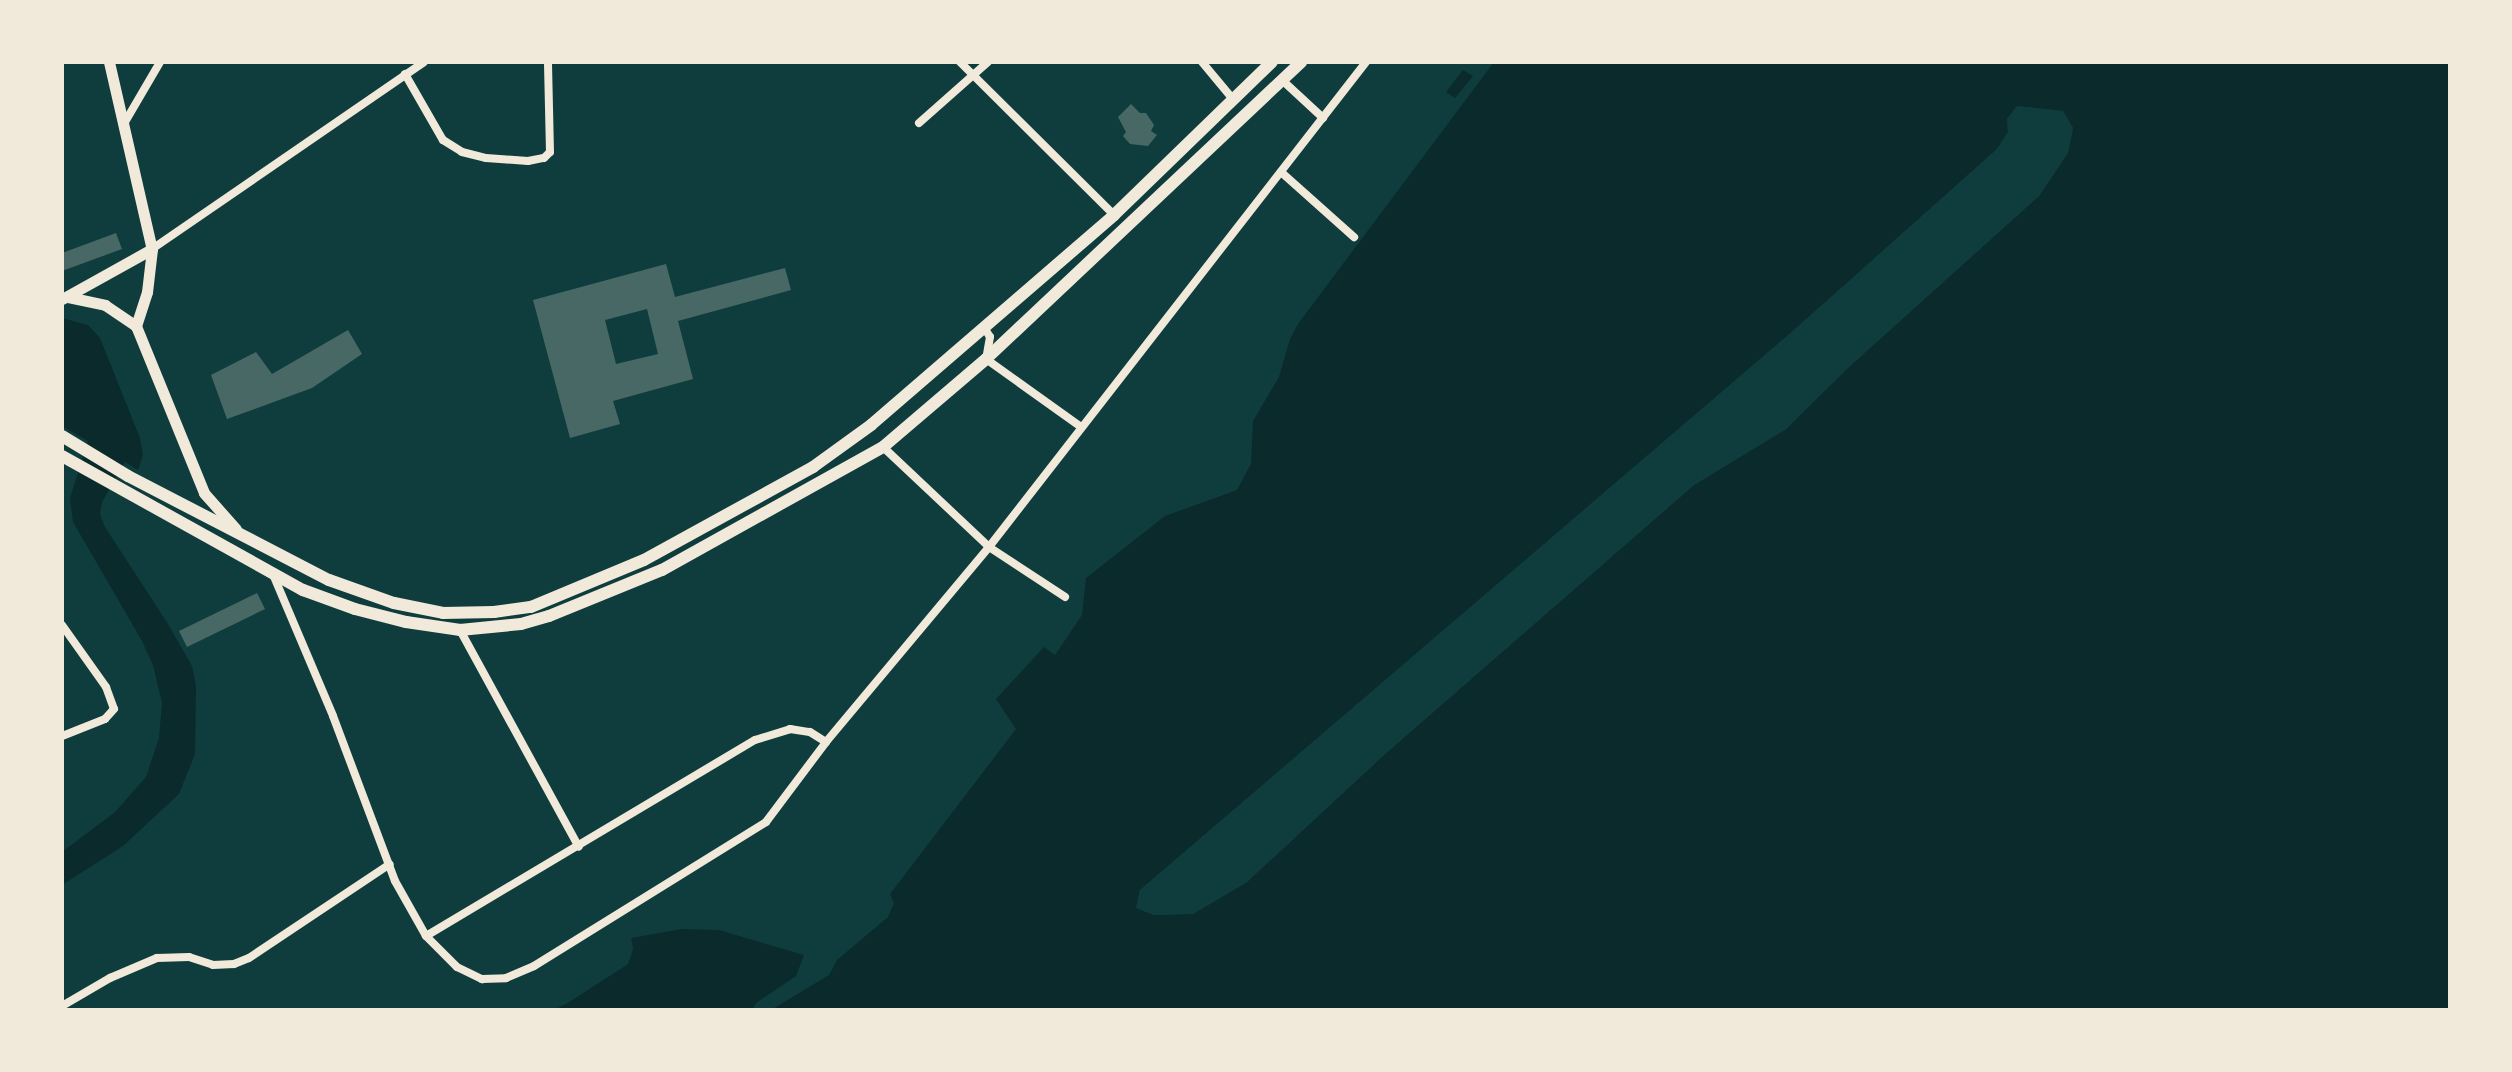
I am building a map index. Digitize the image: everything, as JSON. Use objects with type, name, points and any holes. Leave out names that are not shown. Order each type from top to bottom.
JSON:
[{"type":"main road","points":[[109,62],[152,249],[147,292],[136,326]]},
{"type":"main road","points":[[62,436],[248,541],[329,580],[394,603],[443,613],[494,612],[531,607],[644,560],[813,467],[871,425],[1114,215],[1272,62]]},
{"type":"main road","points":[[62,456],[303,590],[355,609],[406,622],[460,630],[521,624],[549,616],[636,581],[765,515],[883,447],[986,359],[1301,62]]},
{"type":"main road","points":[[65,298],[152,249]]},
{"type":"main road","points":[[65,298],[105,305],[136,326],[204,493],[248,541]]},
{"type":"street","points":[[125,122],[160,62]]},
{"type":"street","points":[[152,249],[424,62]]},
{"type":"street","points":[[405,74],[443,140],[462,152],[486,158],[528,161],[544,158],[550,152],[548,62]]},
{"type":"street","points":[[960,62],[1114,215]]},
{"type":"street","points":[[919,123],[988,62]]},
{"type":"street","points":[[1202,62],[1232,98]]},
{"type":"street","points":[[272,572],[395,881],[426,936],[457,967],[482,979],[506,978],[534,966],[752,834],[780,806],[826,742],[989,547],[1366,62]]},
{"type":"street","points":[[1282,80],[1323,118]]},
{"type":"street","points":[[1281,172],[1354,237]]},
{"type":"street","points":[[985,329],[990,337],[986,359],[1081,427]]},
{"type":"street","points":[[883,447],[989,547],[1065,597]]},
{"type":"street","points":[[62,625],[106,687],[114,709],[105,719],[62,736]]},
{"type":"street","points":[[460,630],[579,847]]},
{"type":"street","points":[[426,936],[769,734],[790,729],[810,732],[826,742]]},
{"type":"street","points":[[62,1006],[110,978],[157,958],[189,957],[213,965],[249,958],[390,864]]},
{"type":"water","points":[[1494,62],[2450,62],[2450,1010],[771,1010],[829,975],[837,960],[888,917],[894,903],[890,894],[1016,729],[996,699],[1044,647],[1055,655],[1082,615],[1086,578],[1165,516],[1237,490],[1251,464],[1253,421],[1279,377],[1290,339],[1298,324]],"holes":[[[2017,106],[2063,111],[2073,128],[2068,153],[2039,196],[1850,366],[1786,429],[1694,485],[1384,755],[1247,882],[1193,914],[1154,915],[1136,908],[1140,890],[1794,330],[1997,149],[2008,132],[2007,119]]]},
{"type":"water","points":[[1463,70],[1473,76],[1455,98],[1446,92]]},
{"type":"water","points":[[62,318],[88,325],[100,338],[140,438],[143,455],[138,470],[125,462],[102,502],[100,514],[105,527],[192,666],[196,686],[195,754],[179,794],[123,846],[62,885],[62,852],[115,812],[146,777],[159,738],[162,703],[153,665],[142,641],[73,522],[70,498],[88,441],[62,426]]},
{"type":"water","points":[[682,929],[719,930],[804,955],[796,976],[756,1003],[752,1010],[555,1010],[628,964],[633,949],[631,938]]},
{"type":"pier","points":[[2017,106],[2063,111],[2073,128],[2068,153],[2039,196],[1850,366],[1786,429],[1694,485],[1384,755],[1247,882],[1193,914],[1154,915],[1136,908],[1140,890],[1794,330],[1997,149],[2008,132],[2007,119]],"holes":[[[2019,110],[2060,114],[2069,129],[2064,151],[2036,194],[1847,363],[1784,426],[1691,482],[1382,752],[1244,879],[1192,910],[1155,911],[1140,905],[1143,892],[1797,333],[1999,152],[2012,134],[2011,120]]]},
{"type":"pier","points":[[631,938],[633,949],[628,964],[566,1004],[551,1010],[625,961],[627,939]]},
{"type":"building","points":[[1131,104],[1140,113],[1146,113],[1154,125],[1151,131],[1157,135],[1148,146],[1130,144],[1123,136],[1126,132],[1118,117]]},
{"type":"building","points":[[116,233],[122,249],[62,271],[62,253]]},
{"type":"building","points":[[666,264],[675,297],[785,268],[791,290],[678,321],[693,379],[613,401],[620,424],[570,438],[533,300]],"holes":[[[647,309],[658,354],[616,364],[605,320]]]},
{"type":"building","points":[[348,330],[362,354],[312,388],[227,419],[211,375],[256,352],[272,374]]},
{"type":"building","points":[[257,593],[265,609],[187,647],[179,631]]}]
